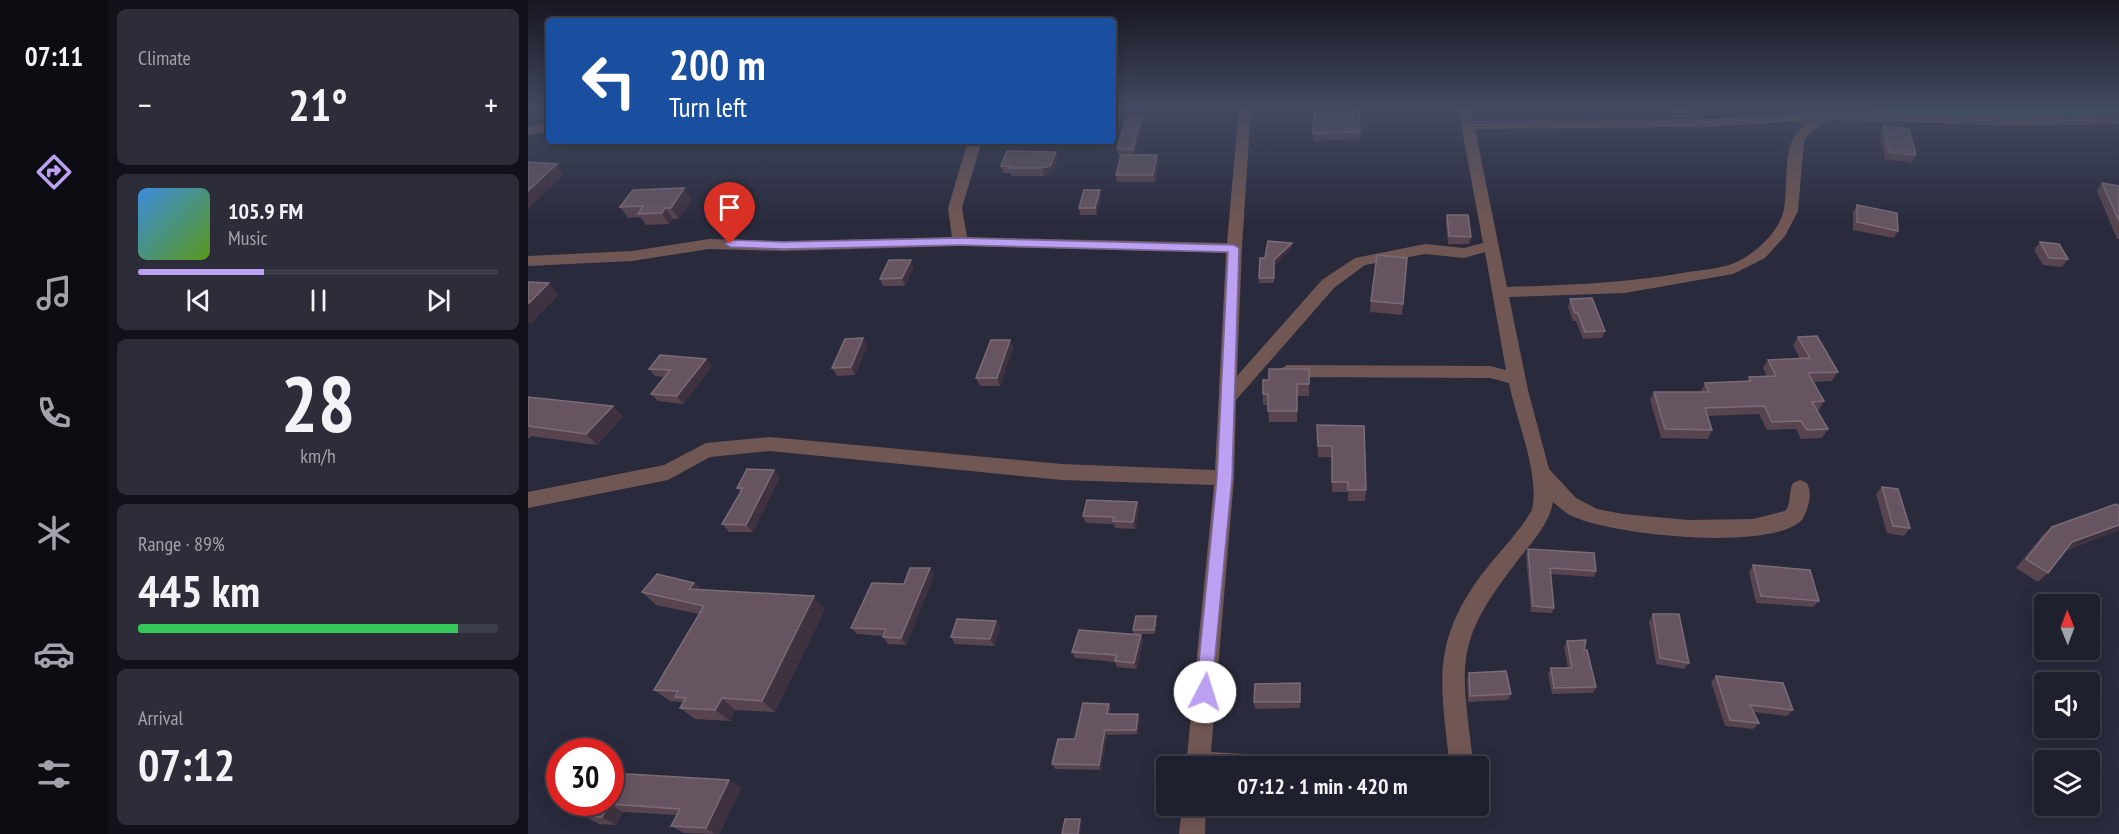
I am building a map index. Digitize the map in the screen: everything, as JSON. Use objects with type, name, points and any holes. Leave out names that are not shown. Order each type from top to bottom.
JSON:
[{"type":"street","points":[[960,241],[955,208],[973,147]]},
{"type":"street","points":[[1199,756],[1224,478],[1234,248],[1242,147]]},
{"type":"street","points":[[1460,756],[1452,676],[1459,636],[1478,600],[1542,511],[1544,500],[1540,472],[1516,378],[1471,147]]},
{"type":"street","points":[[1501,292],[1625,288],[1733,269],[1760,255],[1780,233],[1791,211],[1796,147]]},
{"type":"street","points":[[528,261],[632,256],[709,244],[783,246],[960,241],[1234,248]]},
{"type":"street","points":[[1227,398],[1328,284],[1360,261],[1425,249],[1464,253],[1491,246]]},
{"type":"street","points":[[1252,370],[1490,372],[1516,378]]},
{"type":"street","points":[[528,500],[668,472],[706,450],[770,444],[1062,472],[1224,478]]},
{"type":"street","points":[[1540,472],[1552,488],[1579,511],[1621,522],[1704,529],[1777,526],[1791,518],[1799,509],[1800,488]]},
{"type":"street","points":[[1192,834],[1193,816]]},
{"type":"building","points":[[1118,147],[1134,147],[1133,149],[1117,149]]},
{"type":"building","points":[[1888,147],[1914,147],[1916,155],[1889,152]]},
{"type":"building","points":[[1007,151],[1056,152],[1050,166],[1009,168],[1010,166],[1001,166]]},
{"type":"building","points":[[1121,155],[1157,155],[1153,175],[1116,175]]},
{"type":"building","points":[[528,162],[557,164],[528,191]]},
{"type":"building","points":[[2102,183],[2119,186],[2119,221]]},
{"type":"building","points":[[684,188],[671,208],[665,208],[662,213],[638,214],[643,206],[620,207],[633,190]]},
{"type":"building","points":[[1084,190],[1100,190],[1095,208],[1079,208]]},
{"type":"building","points":[[1857,205],[1897,213],[1898,231],[1857,222]]},
{"type":"building","points":[[1447,215],[1468,215],[1471,237],[1449,236]]},
{"type":"building","points":[[1268,241],[1292,243],[1274,260],[1274,278],[1259,278],[1260,258],[1265,258]]},
{"type":"building","points":[[2040,242],[2059,244],[2068,259],[2049,258]]},
{"type":"building","points":[[1377,255],[1407,258],[1403,304],[1371,301]]},
{"type":"building","points":[[889,260],[911,260],[902,278],[880,279]]},
{"type":"building","points":[[528,282],[549,283],[528,304]]},
{"type":"building","points":[[1592,298],[1605,331],[1585,332],[1570,299]]},
{"type":"building","points":[[1817,336],[1838,372],[1808,373],[1824,401],[1812,402],[1828,429],[1807,430],[1801,421],[1772,422],[1764,406],[1705,408],[1712,430],[1665,429],[1654,392],[1709,392],[1705,383],[1751,381],[1749,377],[1776,376],[1768,360],[1810,358],[1798,337]]},
{"type":"building","points":[[863,338],[851,367],[832,368],[845,339]]},
{"type":"building","points":[[991,340],[1010,340],[997,378],[976,378]]},
{"type":"building","points":[[660,355],[706,359],[677,396],[651,394],[670,370],[649,369]]},
{"type":"building","points":[[1269,369],[1309,369],[1309,384],[1297,384],[1297,411],[1268,411],[1268,394],[1263,394],[1263,380],[1269,380]]},
{"type":"building","points":[[528,397],[613,406],[586,434],[528,426]]},
{"type":"building","points":[[1317,425],[1364,426],[1366,490],[1348,490],[1348,482],[1332,482],[1332,446],[1318,446]]},
{"type":"building","points":[[747,469],[774,470],[746,525],[722,524],[743,488],[737,488]]},
{"type":"building","points":[[1882,487],[1898,489],[1910,528],[1893,526]]},
{"type":"building","points":[[1087,500],[1137,502],[1133,522],[1113,521],[1114,517],[1083,516]]},
{"type":"building","points":[[2116,504],[2119,506],[2119,525],[2072,542],[2048,573],[2026,559],[2052,527]]},
{"type":"building","points":[[1528,549],[1594,553],[1596,571],[1550,568],[1554,608],[1533,606]]},
{"type":"building","points":[[1753,565],[1810,570],[1819,601],[1761,596]]},
{"type":"building","points":[[910,568],[930,568],[901,638],[883,637],[886,629],[851,628],[872,583],[904,584]]},
{"type":"building","points":[[657,574],[694,583],[689,589],[814,596],[762,701],[722,698],[715,710],[680,708],[686,698],[675,697],[678,691],[654,690],[704,606],[642,592]]},
{"type":"building","points":[[1653,614],[1679,614],[1689,663],[1660,658]]},
{"type":"building","points":[[1136,616],[1156,616],[1154,630],[1133,630]]},
{"type":"building","points":[[957,619],[996,621],[990,639],[951,637]]},
{"type":"building","points":[[1079,630],[1141,635],[1134,663],[1115,661],[1116,655],[1072,652]]},
{"type":"building","points":[[1586,640],[1584,650],[1587,650],[1596,687],[1554,688],[1551,668],[1572,668],[1567,641]]},
{"type":"building","points":[[1506,671],[1511,694],[1470,696],[1469,673]]},
{"type":"building","points":[[1716,676],[1783,683],[1793,710],[1750,705],[1759,723],[1730,720]]},
{"type":"building","points":[[1300,683],[1300,702],[1254,702],[1255,684]]},
{"type":"building","points":[[1083,703],[1109,704],[1107,714],[1138,714],[1136,730],[1105,730],[1099,765],[1052,764],[1058,739],[1075,739]]},
{"type":"building","points":[[624,774],[729,780],[706,828],[671,826],[680,809],[624,805]]},
{"type":"building","points":[[1065,819],[1080,819],[1078,834],[1062,834]]},
{"type":"route","points":[[730,244],[783,246],[960,241],[1234,248],[1224,478],[1205,692]]}]
